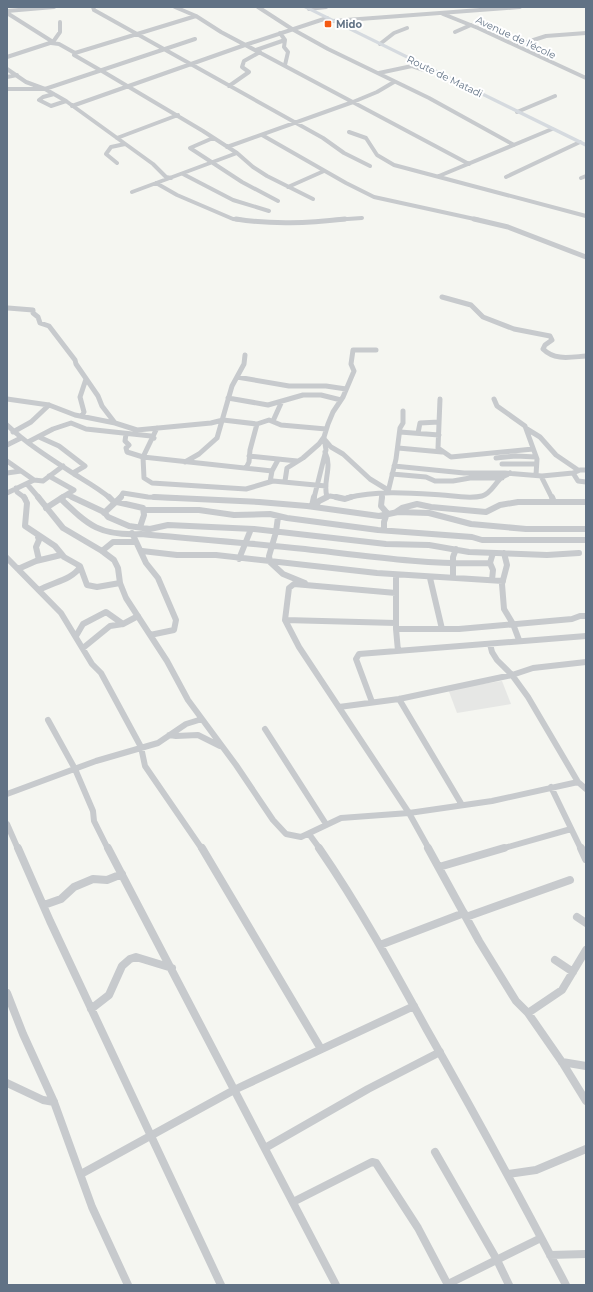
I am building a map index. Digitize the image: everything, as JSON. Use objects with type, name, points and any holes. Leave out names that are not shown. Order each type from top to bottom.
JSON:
[{"type":"highway","name":"Route de Matadi","points":[[307,8],[586,146]]},
{"type":"street","points":[[7,11],[33,7]]},
{"type":"street","points":[[7,11],[54,7]]},
{"type":"street","points":[[93,7],[94,10],[323,138],[344,153],[370,166]]},
{"type":"street","points":[[175,7],[196,16],[245,45],[469,164]]},
{"type":"street","points":[[258,7],[292,29],[328,49],[428,98],[514,145]]},
{"type":"street","points":[[307,8],[326,7]]},
{"type":"street","points":[[449,14],[520,7]]},
{"type":"street","points":[[7,11],[52,43]]},
{"type":"street","name":"Avenue de l'école","points":[[333,21],[439,12],[449,14],[586,78]]},
{"type":"street","points":[[75,53],[138,35],[196,16]]},
{"type":"street","points":[[72,106],[245,45],[327,18]]},
{"type":"street","points":[[52,43],[60,32],[60,22]]},
{"type":"street","points":[[455,32],[471,25]]},
{"type":"street","points":[[380,44],[394,33],[407,28]]},
{"type":"street","points":[[280,33],[284,40],[284,47],[288,52],[285,65]]},
{"type":"street","points":[[518,46],[546,36],[586,33]]},
{"type":"street","points":[[7,89],[45,89],[195,39]]},
{"type":"street","points":[[229,86],[250,72],[242,67],[247,58],[258,51],[284,40]]},
{"type":"street","points":[[7,57],[52,43],[59,44],[75,53],[74,55],[178,115],[237,153],[260,172],[314,199]]},
{"type":"street","points":[[379,73],[412,66],[424,70],[430,69]]},
{"type":"street","points":[[7,69],[26,82],[45,89],[66,101],[153,164],[166,178]]},
{"type":"street","points":[[7,77],[17,76]]},
{"type":"street","points":[[227,147],[353,102],[377,92],[394,82]]},
{"type":"street","points":[[54,94],[43,97],[39,100],[51,106],[66,101]]},
{"type":"street","points":[[517,112],[555,96]]},
{"type":"street","points":[[118,138],[178,115]]},
{"type":"street","points":[[439,176],[552,129]]},
{"type":"street","points":[[349,132],[366,138],[377,155],[390,164],[586,216]]},
{"type":"street","points":[[262,135],[374,197],[508,227],[586,257]]},
{"type":"street","points":[[213,138],[190,148],[242,182],[278,201]]},
{"type":"street","points":[[506,177],[580,142]]},
{"type":"street","points":[[116,164],[106,154],[108,149],[113,146],[125,144]]},
{"type":"street","points":[[132,192],[166,178],[183,174],[237,153]]},
{"type":"street","points":[[288,187],[324,170]]},
{"type":"street","points":[[183,174],[233,200],[269,211]]},
{"type":"street","points":[[581,178],[586,176]]},
{"type":"street","points":[[156,183],[177,195],[233,219],[258,223],[291,224],[362,218]]},
{"type":"street","points":[[442,297],[472,305],[483,317],[514,329],[550,336],[552,340],[545,345],[543,349],[550,355],[560,358],[586,356]]},
{"type":"street","points":[[8,308],[33,311],[33,314],[38,317],[40,323],[49,326],[75,360],[76,364],[98,396],[102,406],[116,423]]},
{"type":"street","points":[[313,506],[325,452],[326,429],[330,417],[341,400],[354,371],[351,364],[353,350],[376,350]]},
{"type":"street","points":[[185,462],[199,454],[217,439],[228,398],[244,364],[245,355]]},
{"type":"street","points":[[82,416],[84,412],[80,397],[86,378]]},
{"type":"street","points":[[237,378],[289,386],[326,386],[346,389]]},
{"type":"street","points":[[228,398],[268,405],[303,395],[321,395],[341,400]]},
{"type":"street","points":[[7,399],[49,406],[82,416],[116,423],[137,430],[211,423],[223,420],[257,424],[269,420],[281,425],[326,429]]},
{"type":"street","points":[[440,399],[438,448],[448,457],[454,458],[476,454],[533,449]]},
{"type":"street","points":[[494,399],[497,406],[524,424],[527,429],[536,457],[538,475],[554,502]]},
{"type":"street","points":[[273,421],[282,401]]},
{"type":"street","points":[[13,432],[31,422],[49,406]]},
{"type":"street","points":[[387,514],[381,506],[394,466],[400,428],[403,423],[403,411]]},
{"type":"street","points":[[418,433],[420,423],[439,422]]},
{"type":"street","points":[[28,442],[64,425],[73,423],[81,428],[150,436],[154,438]]},
{"type":"street","points":[[7,424],[13,432],[21,438],[73,473],[97,487],[116,502],[143,508],[144,510],[202,510],[234,515],[270,514],[278,517],[384,530],[458,535],[494,541],[586,540]]},
{"type":"street","points":[[246,468],[249,462],[249,456],[257,424]]},
{"type":"street","points":[[158,428],[143,457],[146,470],[144,478],[152,483],[246,489],[270,482],[326,486]]},
{"type":"street","points":[[527,429],[540,437],[556,455],[576,472],[578,481],[586,482]]},
{"type":"street","points":[[400,432],[439,435]]},
{"type":"street","points":[[126,434],[125,441],[129,445],[126,448],[128,452],[143,457],[272,471]]},
{"type":"street","points":[[39,437],[59,446],[85,465],[73,473]]},
{"type":"street","points":[[7,445],[21,438]]},
{"type":"street","points":[[285,482],[286,469],[304,458],[325,439]]},
{"type":"street","points":[[325,439],[330,448],[344,455],[351,463],[386,492]]},
{"type":"street","points":[[398,448],[442,452]]},
{"type":"street","points":[[325,452],[329,460],[326,486],[326,494],[328,497]]},
{"type":"street","points":[[249,456],[299,461]]},
{"type":"street","points":[[496,458],[516,456],[536,457]]},
{"type":"street","points":[[7,460],[34,480],[43,481],[63,466]]},
{"type":"street","points":[[270,482],[272,471],[278,460]]},
{"type":"street","points":[[502,464],[536,464]]},
{"type":"street","points":[[7,473],[15,466]]},
{"type":"street","points":[[394,466],[464,473],[510,473],[538,475],[586,470]]},
{"type":"street","points":[[7,473],[22,471]]},
{"type":"street","points":[[313,506],[317,502],[332,496],[344,499],[359,495],[386,492],[467,497],[482,496],[488,494],[502,478],[510,473]]},
{"type":"street","points":[[392,474],[426,477],[435,481],[453,481],[470,478],[502,478]]},
{"type":"street","points":[[46,508],[67,496],[74,490],[49,476]]},
{"type":"street","points":[[7,493],[34,480]]},
{"type":"street","points":[[27,484],[68,532],[102,551],[114,560],[117,565],[120,583],[126,598],[167,661],[188,700],[273,820],[286,834],[296,838],[309,834],[326,824],[341,818],[409,813],[462,804],[492,801],[578,782]]},
{"type":"street","points":[[16,488],[17,492],[26,497],[28,501],[27,511],[25,513],[25,526],[38,537],[55,546],[61,555],[80,567],[89,586],[97,587],[120,583]]},
{"type":"street","points":[[104,513],[123,493],[148,497],[313,506],[379,516],[396,512],[429,513],[467,523],[505,527],[533,529],[586,529]]},
{"type":"street","points":[[413,504],[415,493]]},
{"type":"street","points":[[67,496],[129,526],[152,529],[168,524],[251,529],[386,544],[429,545],[470,552],[547,554],[579,553]]},
{"type":"street","points":[[61,499],[72,511],[90,525],[120,535],[141,534],[453,564],[490,563]]},
{"type":"street","points":[[344,499],[348,511]]},
{"type":"street","points":[[396,512],[413,504],[486,512],[498,505],[518,502],[586,502]]},
{"type":"street","points":[[140,527],[144,510]]},
{"type":"street","points":[[384,530],[384,522],[387,514]]},
{"type":"street","points":[[278,517],[273,546],[269,556],[270,562],[283,574],[299,579],[306,585]]},
{"type":"street","points":[[129,526],[135,542],[142,551],[146,563],[158,578],[176,620],[173,630],[150,635]]},
{"type":"street","points":[[238,558],[251,529]]},
{"type":"street","points":[[38,537],[39,540],[36,547],[39,560]]},
{"type":"street","points":[[102,551],[113,542],[135,542]]},
{"type":"street","points":[[453,578],[453,564],[456,549]]},
{"type":"street","points":[[142,551],[177,555],[216,555],[430,578],[503,581]]},
{"type":"street","points":[[492,580],[493,570],[490,563],[493,553]]},
{"type":"street","points":[[504,553],[507,565],[503,581],[504,609],[513,624],[519,640]]},
{"type":"street","points":[[18,569],[39,560],[61,555]]},
{"type":"street","points":[[7,558],[61,613],[92,664],[101,673],[141,747],[145,766],[197,840],[321,1049]]},
{"type":"street","points":[[38,590],[57,580],[68,579],[74,576],[80,567]]},
{"type":"street","points":[[396,575],[396,626],[398,651]]},
{"type":"street","points":[[430,578],[442,629]]},
{"type":"street","points":[[396,593],[294,584],[289,588],[284,620],[299,647],[409,813],[465,915],[516,1001],[528,1013],[562,1062],[586,1101]]},
{"type":"street","points":[[76,636],[83,624],[106,612],[123,624]]},
{"type":"street","points":[[83,648],[110,626],[123,624],[138,616]]},
{"type":"street","points":[[284,620],[460,629],[572,619],[580,616],[586,616]]},
{"type":"street","points":[[372,702],[357,664],[357,655],[490,644],[519,640],[586,636]]},
{"type":"street","points":[[490,644],[492,652],[497,660],[512,675],[528,697],[578,782],[586,788]]},
{"type":"street","points":[[339,707],[399,699],[512,675],[533,668],[586,662]]},
{"type":"street","points":[[399,699],[462,804]]},
{"type":"street","points":[[7,794],[74,769],[141,747],[158,743],[186,724],[202,719]]},
{"type":"street","points":[[48,720],[74,769],[93,811],[94,821],[98,830],[172,968],[336,1285]]},
{"type":"street","points":[[265,729],[326,824]]},
{"type":"street","points":[[169,735],[176,737],[191,734],[200,735],[222,747]]},
{"type":"street","points":[[551,787],[586,859]]},
{"type":"street","points":[[7,824],[50,921],[220,1285]]},
{"type":"street","points":[[439,867],[571,830]]},
{"type":"street","points":[[309,834],[344,884],[380,945],[508,1174],[566,1285]]},
{"type":"street","points":[[44,905],[61,899],[74,887],[93,879],[107,880],[122,874]]},
{"type":"street","points":[[380,945],[570,880]]},
{"type":"street","points":[[577,917],[586,923]]},
{"type":"street","points":[[528,1013],[562,990],[586,950]]},
{"type":"street","points":[[92,1009],[112,991],[121,967],[130,959],[136,957],[172,968]]},
{"type":"street","points":[[555,960],[573,972]]},
{"type":"street","points":[[7,993],[23,1034],[54,1102],[92,1207],[128,1285]]},
{"type":"street","points":[[81,1174],[234,1090],[414,1006]]},
{"type":"street","points":[[265,1148],[368,1089],[440,1052]]},
{"type":"street","points":[[562,1062],[586,1066]]},
{"type":"street","points":[[7,1083],[43,1100],[54,1102]]},
{"type":"street","points":[[508,1174],[536,1170],[586,1149]]},
{"type":"street","points":[[435,1152],[497,1260],[509,1285]]},
{"type":"street","points":[[293,1202],[374,1162],[378,1164],[418,1228],[448,1284],[541,1238]]},
{"type":"street","points":[[550,1255],[586,1254]]},
{"type":"shaded area","points":[[502,681],[511,704],[457,713],[448,689]]},
{"type":"place","name":"Mido","points":[[328,24]]}]
